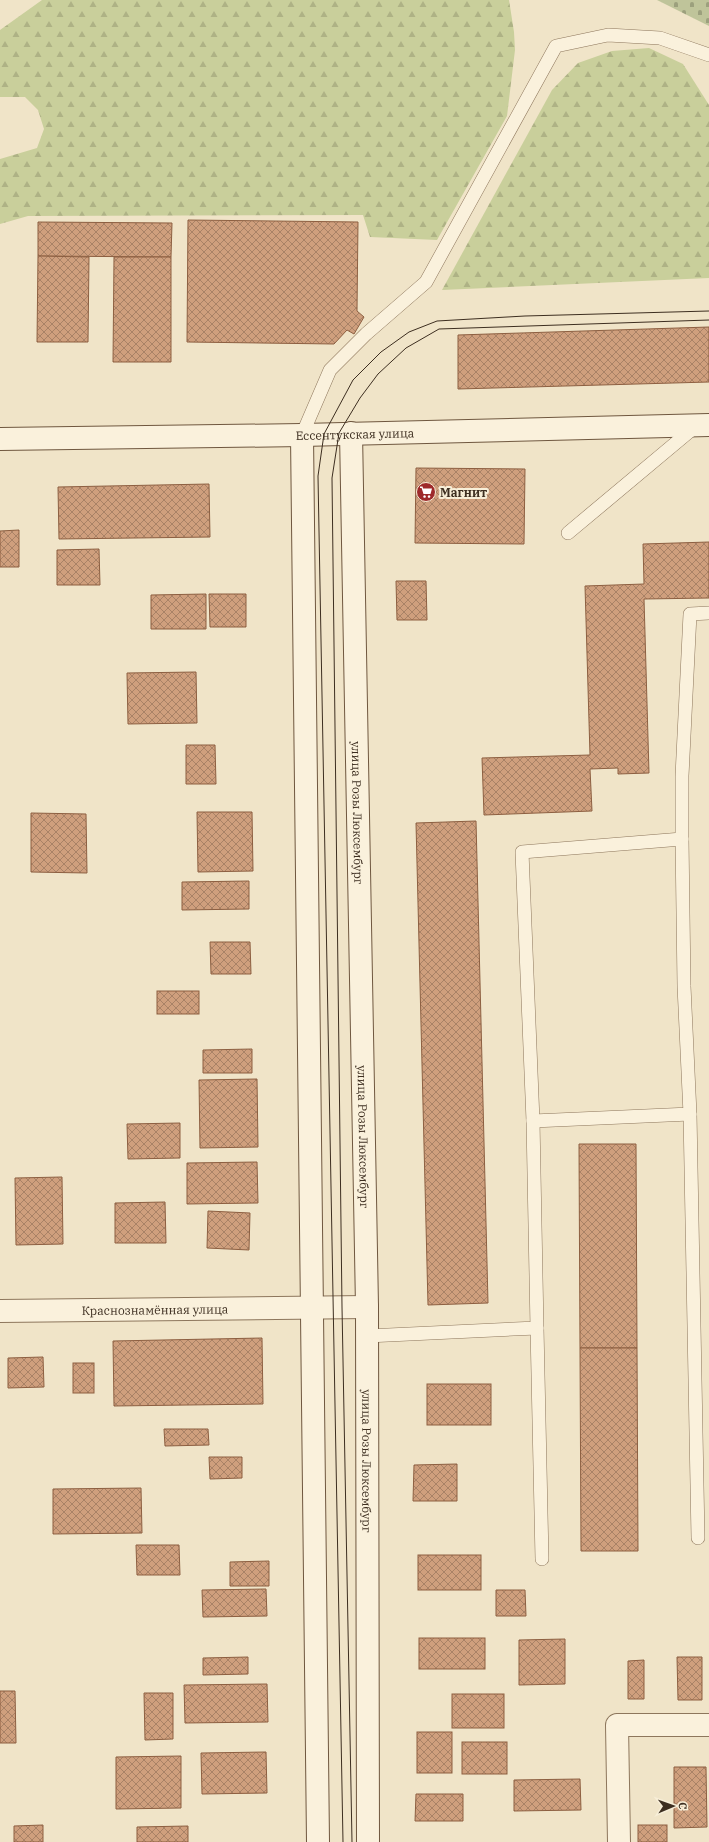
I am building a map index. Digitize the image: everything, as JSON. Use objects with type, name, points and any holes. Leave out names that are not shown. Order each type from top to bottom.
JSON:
[{"type":"street","name":"Ессентукская улица","points":[[0,439],[302,435],[703,425]]},
{"type":"street","name":"улица Розы Люксембург","points":[[351,433],[367,1307],[368,1842]]},
{"type":"street","points":[[302,435],[310,1307],[318,1842]]},
{"type":"street","name":"Краснознамённая улица","points":[[0,1311],[367,1307]]},
{"type":"street","points":[[619,1842],[617,1725],[709,1725]]},
{"type":"lane","points":[[302,435],[330,370],[366,334],[426,282],[556,46],[608,35],[660,38],[709,55]]},
{"type":"lane","points":[[568,533],[703,425]]},
{"type":"lane","points":[[698,1538],[690,1114],[684,986],[682,776],[690,614],[709,613]]},
{"type":"lane","points":[[542,1559],[533,1121],[522,852],[682,839]]},
{"type":"lane","points":[[533,1121],[690,1114]]},
{"type":"lane","points":[[367,1336],[537,1328]]},
{"type":"green space","points":[[42,0],[509,0],[515,50],[507,116],[437,240],[370,237],[363,215],[28,216],[0,224],[0,159],[37,148],[44,129],[38,110],[25,97],[0,97],[0,30]]},
{"type":"green space","points":[[657,0],[709,0],[709,26]]},
{"type":"green space","points":[[649,48],[683,64],[709,105],[709,278],[442,290],[552,90],[578,63],[612,51]]},
{"type":"building","points":[[188,220],[358,222],[357,311],[364,317],[354,334],[347,330],[334,344],[187,342]]},
{"type":"building","points":[[38,222],[172,223],[171,257],[38,256]]},
{"type":"building","points":[[38,256],[89,257],[88,342],[37,342]]},
{"type":"building","points":[[114,257],[171,257],[171,362],[113,362]]},
{"type":"building","points":[[709,327],[709,382],[458,389],[458,335]]},
{"type":"building","points":[[416,468],[525,469],[524,544],[415,543]]},
{"type":"building","points":[[209,484],[210,537],[59,539],[58,487]]},
{"type":"building","points":[[19,530],[19,567],[0,567],[0,531]]},
{"type":"building","points":[[709,542],[709,598],[644,599],[649,773],[618,774],[618,768],[590,769],[592,811],[484,815],[482,758],[590,755],[585,586],[644,584],[643,544]]},
{"type":"building","points":[[99,549],[100,585],[57,585],[57,550]]},
{"type":"building","points":[[396,581],[426,581],[427,620],[397,620]]},
{"type":"building","points":[[206,594],[206,629],[151,629],[151,595]]},
{"type":"building","points":[[209,594],[246,594],[246,627],[210,627]]},
{"type":"building","points":[[196,672],[197,723],[128,724],[127,673]]},
{"type":"building","points":[[186,745],[215,745],[216,784],[186,784]]},
{"type":"building","points":[[197,812],[252,812],[253,871],[198,872]]},
{"type":"building","points":[[31,813],[86,814],[87,873],[31,872]]},
{"type":"building","points":[[476,821],[488,1303],[428,1305],[416,823]]},
{"type":"building","points":[[249,881],[249,909],[182,910],[182,882]]},
{"type":"building","points":[[210,942],[250,942],[251,974],[211,974]]},
{"type":"building","points":[[157,991],[199,991],[199,1014],[157,1014]]},
{"type":"building","points":[[252,1049],[252,1073],[203,1073],[203,1050]]},
{"type":"building","points":[[257,1079],[258,1147],[200,1148],[199,1080]]},
{"type":"building","points":[[180,1123],[180,1158],[128,1159],[127,1124]]},
{"type":"building","points":[[579,1144],[636,1144],[637,1348],[580,1348]]},
{"type":"building","points":[[257,1162],[258,1203],[187,1204],[187,1163]]},
{"type":"building","points":[[62,1177],[63,1244],[16,1245],[15,1178]]},
{"type":"building","points":[[165,1202],[166,1243],[115,1243],[115,1203]]},
{"type":"building","points":[[208,1211],[250,1213],[249,1250],[207,1248]]},
{"type":"building","points":[[262,1338],[263,1404],[114,1406],[113,1341]]},
{"type":"building","points":[[580,1348],[637,1348],[638,1551],[581,1551]]},
{"type":"building","points":[[43,1357],[44,1387],[8,1388],[8,1358]]},
{"type":"building","points":[[73,1363],[94,1363],[94,1393],[73,1393]]},
{"type":"building","points":[[427,1384],[491,1384],[491,1425],[427,1425]]},
{"type":"building","points":[[164,1429],[208,1429],[209,1445],[165,1446]]},
{"type":"building","points":[[209,1457],[242,1457],[242,1478],[210,1479]]},
{"type":"building","points":[[457,1464],[457,1501],[413,1501],[414,1465]]},
{"type":"building","points":[[141,1488],[142,1533],[53,1534],[53,1489]]},
{"type":"building","points":[[136,1545],[179,1545],[180,1575],[137,1575]]},
{"type":"building","points":[[418,1555],[481,1555],[481,1590],[418,1590]]},
{"type":"building","points":[[269,1561],[269,1586],[230,1586],[230,1562]]},
{"type":"building","points":[[266,1589],[267,1616],[203,1617],[202,1590]]},
{"type":"building","points":[[496,1590],[525,1590],[526,1616],[496,1616]]},
{"type":"building","points":[[419,1638],[485,1638],[485,1669],[419,1669]]},
{"type":"building","points":[[565,1639],[565,1684],[519,1685],[519,1640]]},
{"type":"building","points":[[248,1657],[248,1674],[203,1675],[203,1658]]},
{"type":"building","points":[[677,1657],[702,1657],[702,1700],[678,1700]]},
{"type":"building","points":[[644,1660],[644,1699],[628,1699],[628,1661]]},
{"type":"building","points":[[267,1684],[268,1722],[185,1723],[184,1685]]},
{"type":"building","points":[[0,1691],[15,1691],[16,1743],[0,1743]]},
{"type":"building","points":[[144,1693],[173,1693],[173,1739],[145,1740]]},
{"type":"building","points":[[452,1694],[504,1694],[504,1728],[452,1728]]},
{"type":"building","points":[[417,1732],[452,1732],[452,1773],[417,1773]]},
{"type":"building","points":[[462,1742],[507,1742],[507,1774],[462,1774]]},
{"type":"building","points":[[266,1752],[267,1793],[202,1794],[201,1753]]},
{"type":"building","points":[[181,1756],[181,1808],[116,1809],[116,1757]]},
{"type":"building","points":[[674,1767],[706,1767],[707,1827],[674,1828]]},
{"type":"building","points":[[580,1779],[581,1810],[514,1811],[514,1780]]},
{"type":"building","points":[[416,1794],[463,1794],[463,1821],[415,1821]]},
{"type":"building","points":[[43,1825],[43,1842],[14,1842],[14,1826]]},
{"type":"building","points":[[638,1825],[667,1825],[667,1842],[638,1842]]},
{"type":"building","points":[[188,1826],[188,1842],[137,1842],[137,1827]]},
{"type":"tram line","points":[[343,1842],[318,476],[324,434],[353,380],[381,352],[409,332],[437,321],[525,316],[709,311]]},
{"type":"tram line","points":[[352,1842],[342,1307],[332,478],[339,433],[360,398],[378,374],[406,348],[439,329],[709,320]]},
{"type":"place","name":"Магнит","points":[[426,492]]}]
